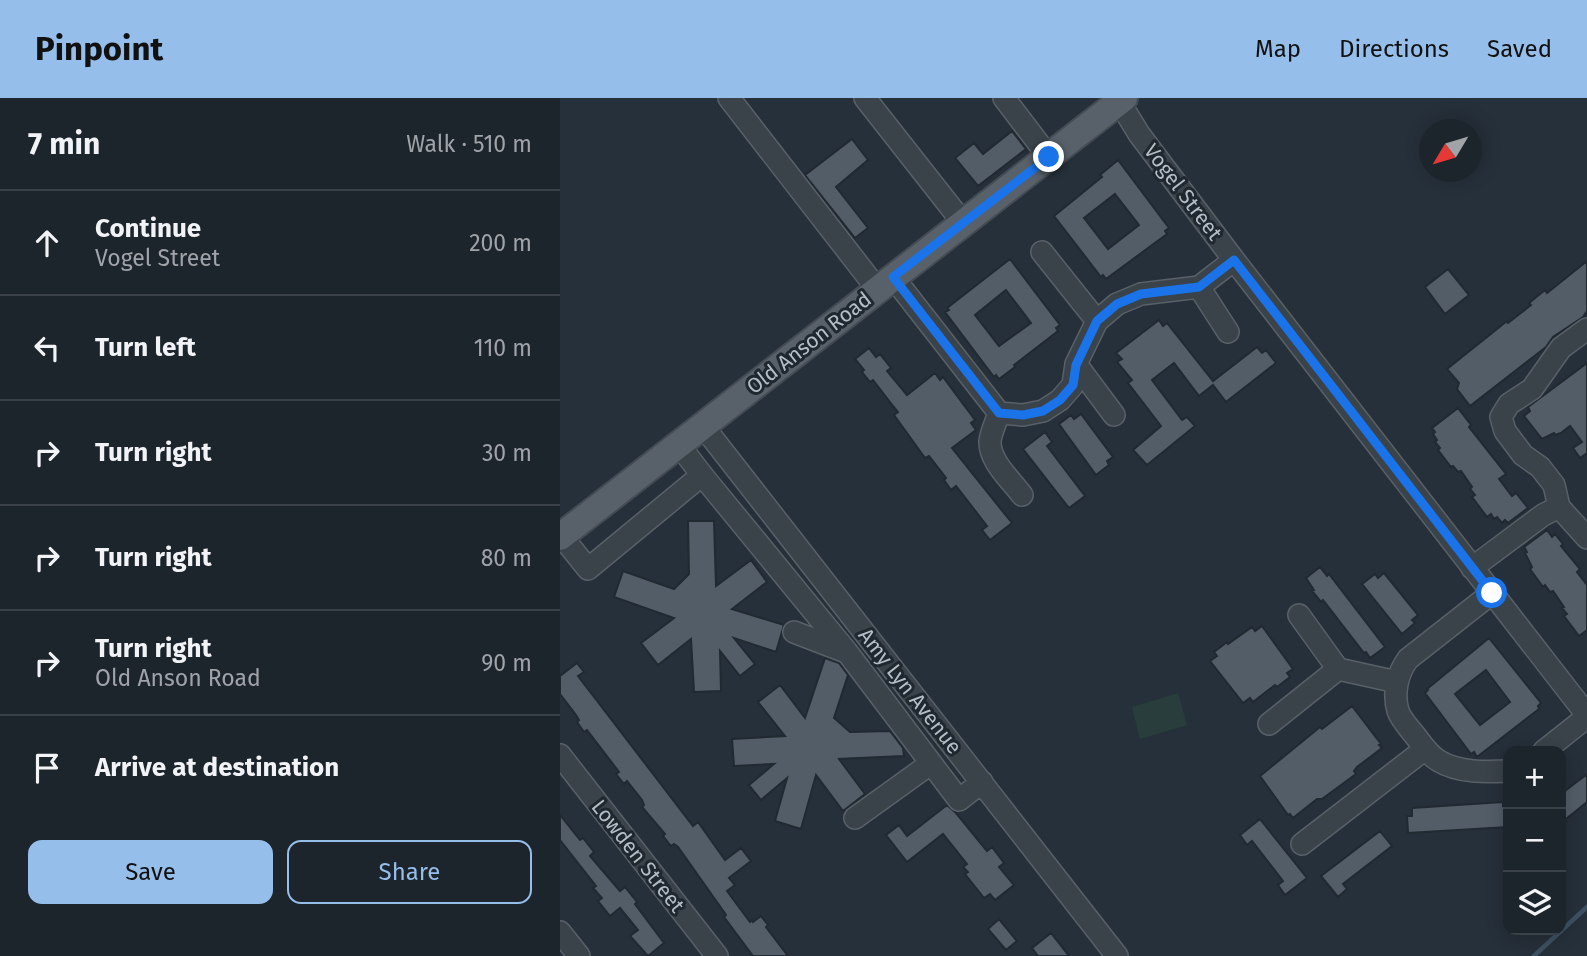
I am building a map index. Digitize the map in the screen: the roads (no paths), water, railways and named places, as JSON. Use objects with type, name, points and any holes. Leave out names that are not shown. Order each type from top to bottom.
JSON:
[{"type":"main road","name":"Old Anson Road","points":[[560,536],[964,224],[1121,99]]},
{"type":"street","points":[[729,98],[999,413],[1023,415],[1043,411],[1060,400],[1073,385],[1076,365],[1097,321],[1117,304],[1141,294],[1199,287],[1234,260]]},
{"type":"street","points":[[864,98],[964,224]]},
{"type":"street","points":[[1004,98],[1049,157]]},
{"type":"street","name":"Vogel Street","points":[[1121,99],[1139,134],[1234,260],[1472,568],[1585,708]]},
{"type":"street","points":[[1042,252],[1097,321]]},
{"type":"street","points":[[1199,287],[1228,332]]},
{"type":"street","points":[[1587,329],[1561,348],[1532,389],[1509,404],[1501,417],[1504,431],[1523,455],[1540,467],[1554,485],[1559,507],[1587,538]]},
{"type":"street","points":[[1076,365],[1114,415]]},
{"type":"street","points":[[999,413],[990,438],[991,449],[994,459],[1022,495]]},
{"type":"street","name":"Amy Lyn Avenue","points":[[703,426],[1117,956]]},
{"type":"street","points":[[678,445],[847,652],[959,800],[982,782]]},
{"type":"street","points":[[560,536],[588,569],[702,475]]},
{"type":"street","points":[[1472,568],[1543,514],[1559,507]]},
{"type":"street","points":[[1492,593],[1408,659],[1400,670],[1397,682],[1398,712],[1425,750],[1438,761],[1457,769],[1503,771]]},
{"type":"street","points":[[825,625],[846,609]]},
{"type":"street","points":[[1299,615],[1338,670],[1397,682]]},
{"type":"street","points":[[794,632],[847,652]]},
{"type":"street","points":[[847,652],[868,637]]},
{"type":"street","points":[[1269,724],[1338,670]]},
{"type":"street","points":[[1549,746],[1585,708]]},
{"type":"street","points":[[910,736],[931,719]]},
{"type":"street","points":[[1302,844],[1425,750]]},
{"type":"street","name":"Lowden Street","points":[[560,755],[717,956]]},
{"type":"street","points":[[855,818],[930,764]]},
{"type":"street","points":[[560,932],[579,956]]},
{"type":"waterway","points":[[1534,956],[1587,907]]}]
